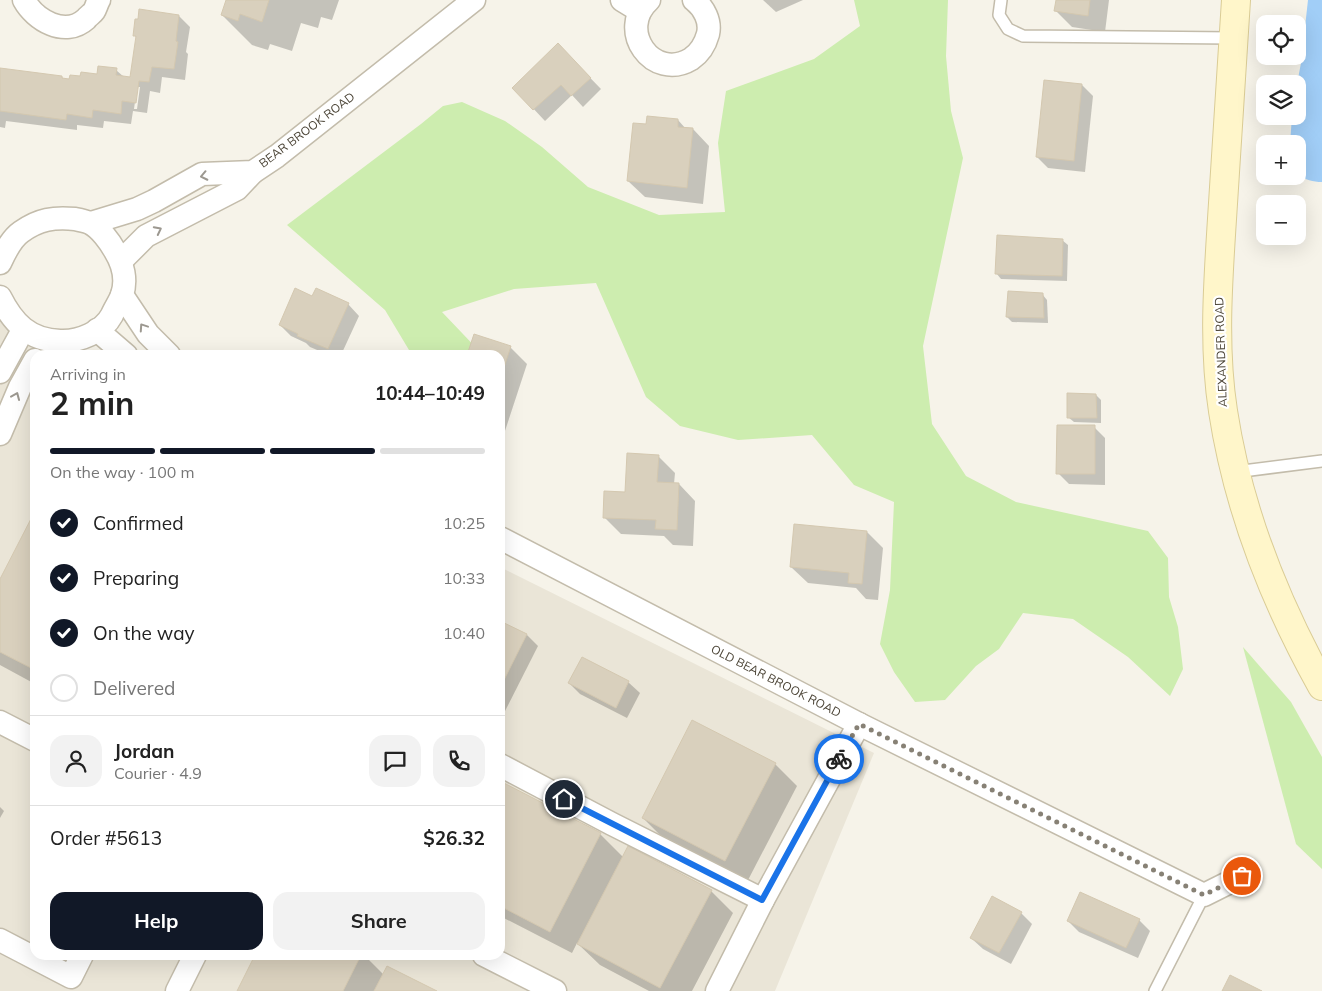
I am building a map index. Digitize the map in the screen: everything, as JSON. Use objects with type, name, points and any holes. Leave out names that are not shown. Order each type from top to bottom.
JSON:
[{"type":"street","points":[[24,0],[37,17],[52,25],[67,27],[81,23],[93,12],[99,0]]},
{"type":"street","name":"BEAR BROOK ROAD","points":[[2,254],[20,233],[38,222],[59,217],[91,223],[154,202],[202,174],[253,172],[277,156],[474,0]]},
{"type":"street","points":[[637,4],[636,35],[645,52],[660,63],[679,64],[696,56],[706,40],[708,21],[705,12],[694,0]]},
{"type":"street","name":"ALEXANDER ROAD","points":[[1236,0],[1217,307],[1222,409],[1235,472],[1251,527],[1269,578],[1288,621],[1322,686]]},
{"type":"street","points":[[121,261],[146,236],[237,189],[253,172]]},
{"type":"street","points":[[0,297],[10,316],[23,330],[36,336],[44,348],[89,336],[97,330],[109,320],[122,295],[124,278],[121,261],[109,240],[91,223]]},
{"type":"street","points":[[122,295],[148,334],[164,350]]},
{"type":"street","points":[[0,372],[23,330]]},
{"type":"street","points":[[97,330],[120,350]]},
{"type":"street","points":[[0,434],[20,387],[30,369]]},
{"type":"street","name":"OLD BEAR BROOK ROAD","points":[[505,541],[859,724],[1204,895]]},
{"type":"street","points":[[0,722],[30,737]]},
{"type":"street","points":[[717,991],[762,900],[859,724]]},
{"type":"street","points":[[505,768],[762,900]]},
{"type":"street","points":[[1204,895],[1242,876]]},
{"type":"street","points":[[0,940],[30,956]]},
{"type":"street","points":[[38,960],[71,977],[80,960]]},
{"type":"street","points":[[177,991],[192,960]]},
{"type":"street","points":[[494,960],[555,991]]},
{"type":"lane","points":[[1001,0],[999,15],[1008,29],[1023,36],[1233,38]]},
{"type":"lane","points":[[1235,472],[1322,461]]},
{"type":"lane","points":[[1155,991],[1204,895]]},
{"type":"shaded area","points":[[0,319],[62,350],[30,350],[30,960],[505,960],[505,569],[874,753],[775,991],[0,991]]},
{"type":"green space","points":[[854,0],[948,0],[946,56],[951,111],[963,158],[923,346],[932,424],[966,476],[1016,502],[1148,531],[1168,558],[1169,597],[1178,627],[1183,669],[1170,696],[1128,657],[1073,619],[1023,613],[999,649],[976,666],[945,700],[915,702],[894,672],[880,644],[890,590],[894,502],[854,485],[812,435],[738,440],[680,426],[646,397],[596,283],[514,289],[442,312],[478,350],[409,350],[385,310],[287,225],[443,106],[462,102],[505,121],[542,147],[588,187],[659,215],[725,212],[718,143],[726,91],[814,59],[860,26]]},
{"type":"green space","points":[[1243,647],[1291,702],[1322,757],[1322,869],[1296,844]]},
{"type":"water","points":[[1308,0],[1322,0],[1322,182],[1306,179],[1306,135],[1291,135],[1291,125],[1306,125],[1306,75],[1299,75],[1301,65],[1306,65]]},
{"type":"building","points":[[226,0],[269,0],[262,22],[240,14],[238,21],[221,15]]},
{"type":"building","points":[[1056,0],[1090,0],[1088,16],[1054,11]]},
{"type":"building","points":[[139,9],[179,15],[174,69],[152,67],[149,82],[139,81],[136,103],[122,101],[121,114],[93,110],[92,118],[67,114],[66,120],[0,111],[0,68],[62,76],[62,78],[69,79],[70,75],[80,76],[81,72],[97,74],[98,66],[117,68],[116,75],[130,77],[136,36],[133,36],[135,19],[138,19]]},
{"type":"building","points":[[558,43],[591,78],[571,96],[561,85],[533,110],[512,88]]},
{"type":"building","points":[[1044,80],[1082,84],[1074,161],[1036,157]]},
{"type":"building","points":[[647,116],[678,119],[678,127],[693,128],[687,188],[627,181],[633,123],[646,124]]},
{"type":"building","points":[[997,235],[1063,239],[1062,276],[995,274]]},
{"type":"building","points":[[295,288],[312,296],[316,288],[349,303],[328,349],[297,336],[298,334],[279,325]]},
{"type":"building","points":[[1008,291],[1043,293],[1044,318],[1006,317]]},
{"type":"building","points":[[474,334],[511,346],[505,365],[505,350],[469,350]]},
{"type":"building","points":[[1067,393],[1096,394],[1097,418],[1067,418]]},
{"type":"building","points":[[1057,425],[1095,425],[1095,474],[1056,474]]},
{"type":"building","points":[[627,453],[659,455],[657,482],[679,483],[677,530],[655,529],[656,520],[603,518],[604,491],[625,492]]},
{"type":"building","points":[[30,521],[30,667],[0,652],[0,579]]},
{"type":"building","points":[[794,524],[867,531],[862,584],[848,583],[849,573],[790,567]]},
{"type":"building","points":[[505,623],[527,634],[505,678]]},
{"type":"building","points":[[582,657],[629,681],[616,708],[568,683]]},
{"type":"building","points":[[692,720],[776,763],[725,861],[642,818]]},
{"type":"building","points":[[505,784],[601,833],[550,932],[505,909]]},
{"type":"building","points":[[628,846],[712,890],[660,988],[577,944]]},
{"type":"building","points":[[1080,892],[1140,919],[1126,948],[1067,921]]},
{"type":"building","points":[[992,896],[1022,912],[999,953],[970,938]]},
{"type":"building","points":[[252,960],[358,960],[343,991],[237,991]]},
{"type":"building","points":[[387,966],[437,991],[374,991]]},
{"type":"building","points":[[1230,975],[1262,991],[1222,991]]},
{"type":"way so far","points":[[839,759],[859,724],[1204,895],[1242,876]]},
{"type":"route","points":[[564,799],[762,900],[839,759]]}]
